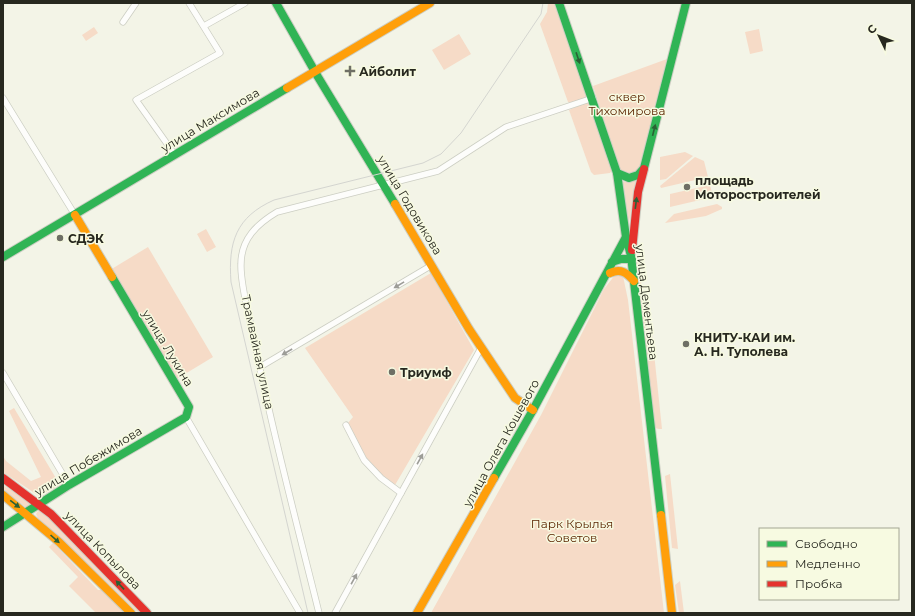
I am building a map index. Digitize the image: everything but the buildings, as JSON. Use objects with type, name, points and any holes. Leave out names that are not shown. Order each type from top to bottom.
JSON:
[{"type":"main road","name":"улица Годовикова","points":[[276,3],[315,72],[481,348],[516,398],[533,410]]},
{"type":"main road","name":"улица Максимова","points":[[3,257],[430,3]]},
{"type":"main road","name":"улица Дементьева","points":[[559,3],[617,173],[632,258],[672,613]]},
{"type":"main road","points":[[629,240],[638,192],[686,3]]},
{"type":"main road","points":[[617,173],[624,178],[634,177],[644,168]]},
{"type":"main road","name":"улица Лукина","points":[[75,215],[189,407],[186,417]]},
{"type":"main road","name":"улица Олега Кошевого","points":[[417,613],[533,410],[602,282],[629,240]]},
{"type":"main road","points":[[615,261],[632,258]]},
{"type":"main road","name":"улица Олега Кошевого","points":[[602,282],[610,273],[615,261]]},
{"type":"main road","points":[[610,273],[616,270],[623,271],[634,281]]},
{"type":"main road","name":"улица Побежимова","points":[[3,527],[69,485],[186,417]]},
{"type":"main road","name":"улица Копылова","points":[[3,478],[40,504],[75,537],[147,613]]},
{"type":"main road","name":"улица Копылова","points":[[3,495],[59,542],[131,613]]},
{"type":"street","points":[[123,22],[136,3]]},
{"type":"street","points":[[175,155],[136,100],[220,53],[189,3]]},
{"type":"street","points":[[204,26],[245,3]]},
{"type":"street","name":"улица Лукина","points":[[3,98],[75,215]]},
{"type":"street","name":"Трамвайная улица","points":[[319,613],[260,367],[241,264],[243,248],[251,233],[262,220],[277,212],[320,200],[384,186],[438,171],[506,127],[592,98]]},
{"type":"street","points":[[260,367],[432,265]]},
{"type":"street","points":[[335,613],[481,348]]},
{"type":"street","points":[[3,373],[69,485]]},
{"type":"street","name":"улица Лукина","points":[[186,417],[300,613]]},
{"type":"street","points":[[346,425],[364,460],[381,478],[401,493]]},
{"type":"green space","points":[[548,3],[554,3],[587,98],[570,103],[568,102],[540,24],[547,12]]},
{"type":"green space","points":[[94,27],[98,33],[86,41],[82,35]]},
{"type":"green space","points":[[759,29],[763,51],[750,54],[745,32]]},
{"type":"green space","points":[[459,34],[471,54],[444,70],[432,50]]},
{"type":"green space","name":"сквер Тихомирова","points":[[667,59],[640,165],[637,171],[628,174],[620,170],[593,86]]},
{"type":"green space","points":[[587,102],[590,104],[612,170],[610,173],[594,175],[591,172],[569,110]]},
{"type":"green space","points":[[685,152],[693,156],[666,179],[660,180],[660,157]]},
{"type":"green space","points":[[695,157],[704,161],[708,177],[661,188],[660,186]]},
{"type":"green space","points":[[636,179],[629,223],[621,181],[626,182]]},
{"type":"green space","points":[[710,185],[713,197],[670,207],[670,194]]},
{"type":"green space","points":[[717,204],[722,207],[722,209],[706,216],[665,223],[674,214]]},
{"type":"green space","points":[[206,229],[216,247],[207,252],[197,234]]},
{"type":"green space","points":[[148,247],[213,357],[175,380],[110,270]]},
{"type":"green space","points":[[637,262],[639,262],[646,329],[644,328]]},
{"type":"green space","name":"Триумф","points":[[431,273],[474,350],[395,485],[373,468],[359,447],[348,423],[353,417],[305,348]]},
{"type":"green space","name":"Парк Крылья Советов","points":[[615,275],[623,276],[628,300],[664,613],[431,613],[541,415],[604,289]]},
{"type":"green space","points":[[652,334],[662,429],[655,428],[645,336]]},
{"type":"green space","points":[[14,408],[60,485],[39,496],[3,472],[3,456],[6,461],[31,481],[41,477],[9,411]]},
{"type":"green space","points":[[670,474],[678,549],[672,548],[665,476]]},
{"type":"green space","points":[[3,485],[29,502],[30,505],[27,508],[3,491]]},
{"type":"green space","points":[[38,511],[44,513],[143,613],[138,613],[38,518],[36,514]]},
{"type":"green space","points":[[53,543],[98,590],[103,590],[124,613],[96,613],[69,586],[78,577],[49,547]]},
{"type":"green space","points":[[680,581],[684,613],[679,613],[675,585]]},
{"type":"tram line","points":[[308,613],[231,282],[231,255],[237,232],[251,214],[274,200],[423,163],[441,154],[461,133],[541,14],[543,3]]},
{"type":"traffic: fast","points":[[276,3],[318,77],[395,204]]},
{"type":"traffic: fast","points":[[559,3],[617,173],[629,178],[638,175],[644,168],[686,3]]},
{"type":"traffic: fast","points":[[3,257],[287,88]]},
{"type":"traffic: fast","points":[[617,173],[626,237],[631,256],[661,515]]},
{"type":"traffic: fast","points":[[494,478],[533,410],[626,237]]},
{"type":"traffic: fast","points":[[612,262],[621,259],[632,259]]},
{"type":"traffic: fast","points":[[3,527],[69,485],[186,417],[189,407],[112,277]]},
{"type":"traffic: slow","points":[[287,88],[430,3]]},
{"type":"traffic: slow","points":[[395,204],[469,329],[515,398],[533,410]]},
{"type":"traffic: slow","points":[[75,215],[112,277]]},
{"type":"traffic: slow","points":[[610,273],[621,271],[634,281]]},
{"type":"traffic: slow","points":[[417,613],[494,478]]},
{"type":"traffic: slow","points":[[3,495],[59,542],[131,613]]},
{"type":"traffic: slow","points":[[661,515],[672,613]]},
{"type":"traffic: jam","points":[[632,250],[638,192],[644,169]]},
{"type":"traffic: jam","points":[[3,478],[51,514],[147,613]]},
{"type":"place","name":"Айболит","points":[[350,71]]},
{"type":"place","name":"площадь Моторостроителей","points":[[687,187]]},
{"type":"place","name":"СДЭК","points":[[60,238]]},
{"type":"place","name":"КНИТУ-КАИ им. А. Н. Туполева","points":[[686,344]]},
{"type":"place","name":"Триумф","points":[[392,372]]}]
